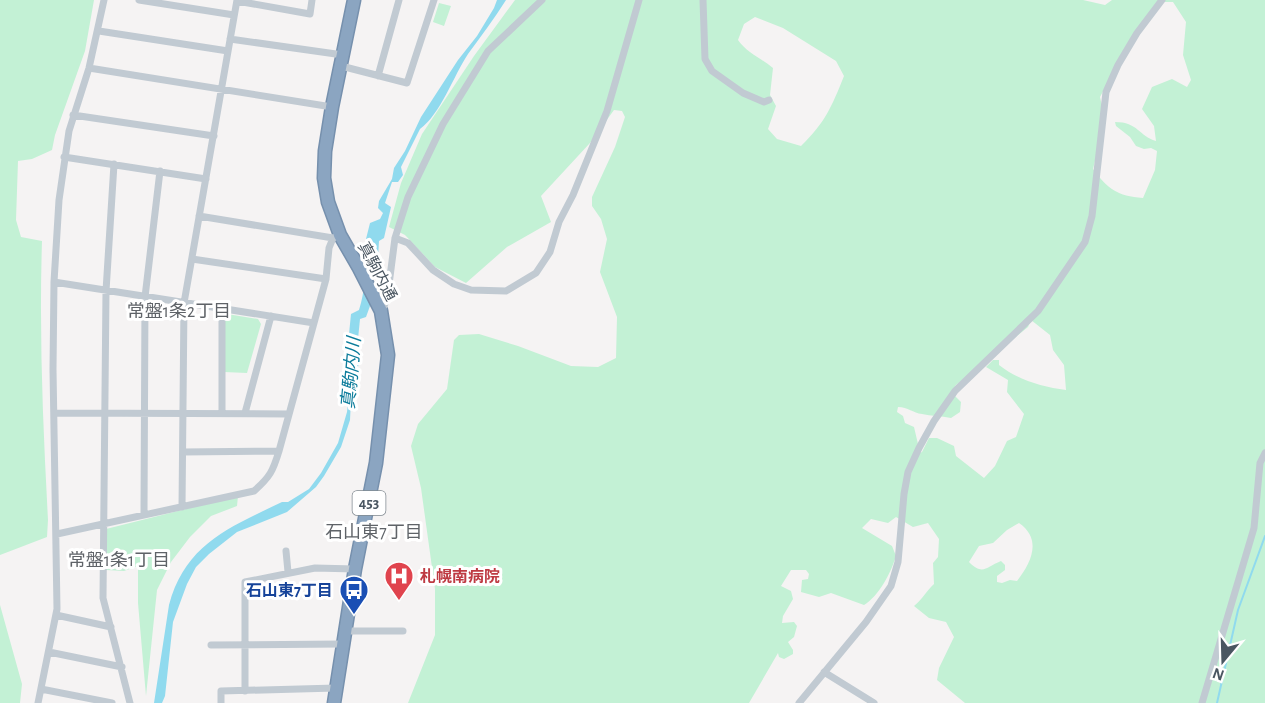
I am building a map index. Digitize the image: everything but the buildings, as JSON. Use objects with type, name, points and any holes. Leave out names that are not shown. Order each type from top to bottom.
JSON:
[{"type":"highway","name":"真駒内通","points":[[334,703],[342,644],[374,479],[387,376],[387,340],[380,307],[359,268],[336,237],[324,178],[333,107],[354,0]]},
{"type":"street","points":[[38,703],[56,615],[54,282],[59,200],[64,157],[73,115],[99,31],[104,0]]},
{"type":"street","points":[[139,0],[234,15]]},
{"type":"street","points":[[182,507],[184,303],[237,1],[310,14],[312,0]]},
{"type":"street","points":[[378,76],[399,0]]},
{"type":"street","points":[[230,39],[342,61],[378,76],[407,83],[434,0]]},
{"type":"street","points":[[380,307],[387,300],[395,238],[408,197],[443,124],[488,51],[542,0]]},
{"type":"street","points":[[395,238],[408,243],[432,270],[454,284],[471,290],[506,291],[536,273],[549,252],[559,222],[573,195],[607,111],[639,0]]},
{"type":"street","points":[[703,0],[705,59],[712,71],[743,93],[764,102],[769,100]]},
{"type":"street","points":[[799,703],[866,622],[891,586],[898,562],[908,472],[934,421],[955,392],[1038,311],[1085,242],[1092,216],[1106,92],[1118,65],[1137,33],[1162,0]]},
{"type":"street","points":[[99,31],[228,51]]},
{"type":"street","points":[[89,68],[333,107]]},
{"type":"street","points":[[73,115],[214,136]]},
{"type":"street","points":[[64,157],[206,179]]},
{"type":"street","points":[[114,164],[106,291],[104,598],[130,703]]},
{"type":"street","points":[[144,515],[145,297],[160,171]]},
{"type":"street","points":[[57,534],[254,491],[268,479],[273,471],[326,279],[329,248],[336,237],[199,216]]},
{"type":"street","points":[[192,259],[326,279]]},
{"type":"street","points":[[54,282],[314,323]]},
{"type":"street","points":[[222,309],[222,413]]},
{"type":"street","points":[[245,413],[271,316]]},
{"type":"street","points":[[54,412],[289,414]]},
{"type":"street","points":[[183,452],[279,451]]},
{"type":"street","points":[[1202,703],[1251,539],[1258,500],[1260,464],[1265,453]]},
{"type":"street","points":[[286,551],[288,572]]},
{"type":"street","points":[[245,691],[244,582],[315,568],[356,569]]},
{"type":"street","points":[[56,615],[111,627]]},
{"type":"street","points":[[345,631],[403,631]]},
{"type":"street","points":[[211,645],[342,644]]},
{"type":"street","points":[[49,652],[122,667]]},
{"type":"street","points":[[824,672],[874,703]]},
{"type":"street","points":[[221,703],[221,691],[336,688]]},
{"type":"street","points":[[41,689],[112,703]]},
{"type":"green space","points":[[0,0],[94,0],[85,51],[55,135],[52,150],[32,159],[18,161],[16,220],[21,237],[42,241],[42,380],[48,520],[47,537],[0,555]]},
{"type":"green space","points":[[515,0],[1083,0],[1105,5],[1112,0],[1265,0],[1265,703],[965,703],[937,680],[939,668],[954,637],[946,622],[929,618],[914,606],[934,584],[933,563],[938,557],[939,539],[928,523],[913,527],[896,517],[888,523],[871,519],[862,528],[892,546],[896,556],[884,584],[864,605],[831,593],[819,597],[801,592],[802,580],[808,579],[809,574],[806,570],[791,570],[781,586],[791,591],[793,599],[783,616],[782,623],[794,622],[797,626],[794,637],[788,642],[793,654],[784,659],[779,657],[778,653],[749,703],[408,703],[435,635],[435,589],[421,488],[411,446],[418,424],[447,389],[454,340],[459,335],[479,334],[571,366],[598,367],[616,358],[617,317],[600,272],[607,239],[601,219],[592,206],[592,197],[615,147],[625,117],[622,111],[614,110],[590,143],[541,196],[551,222],[507,247],[466,283],[435,267],[405,235],[389,227],[401,183],[422,134]],"holes":[[[1157,2],[1173,2],[1186,22],[1183,55],[1191,80],[1187,87],[1172,79],[1152,87],[1142,109],[1154,126],[1156,141],[1129,124],[1115,122],[1116,126],[1130,137],[1136,146],[1157,151],[1155,170],[1143,198],[1114,190],[1103,182],[1093,169],[1103,111],[1100,97]],[[755,17],[783,28],[836,61],[844,76],[827,114],[801,146],[777,139],[768,129],[776,106],[770,95],[773,68],[750,52],[738,40],[744,24]],[[1031,320],[1050,335],[1053,350],[1064,365],[1066,390],[1022,379],[999,365],[999,360],[993,360],[986,367],[1008,380],[1007,392],[1024,414],[1016,437],[1007,441],[995,466],[984,478],[956,456],[954,446],[937,438],[929,438],[922,452],[914,455],[918,444],[914,427],[905,423],[903,416],[897,412],[898,407],[951,418],[960,412],[961,402],[951,392],[956,385],[1028,327]],[[1019,523],[1030,536],[1032,551],[1027,566],[1017,581],[1010,580],[1002,583],[997,582],[997,576],[1005,570],[1005,565],[1001,561],[981,569],[969,562],[979,546],[993,543]]]},
{"type":"green space","points":[[439,3],[451,6],[444,26],[433,22]]},
{"type":"green space","points":[[227,314],[258,319],[261,324],[247,373],[224,372],[223,316]]},
{"type":"green space","points":[[238,496],[237,506],[211,516],[190,537],[171,562],[157,590],[146,696],[138,603],[138,566],[124,571],[106,570],[106,529]]},
{"type":"green space","points":[[0,605],[22,684],[20,703],[0,703]]},
{"type":"water","points":[[497,0],[506,0],[468,54],[434,114],[420,129],[401,167],[403,175],[398,182],[392,182],[385,203],[391,207],[384,238],[379,241],[378,258],[374,261],[370,306],[366,317],[360,319],[356,359],[359,362],[351,400],[350,420],[341,447],[316,487],[287,512],[237,532],[196,567],[173,622],[165,696],[162,703],[154,703],[169,605],[176,584],[186,567],[198,552],[228,529],[282,502],[288,502],[309,489],[338,443],[347,412],[353,359],[354,348],[349,334],[351,314],[359,310],[361,302],[370,249],[366,239],[370,223],[380,219],[383,213],[378,208],[379,201],[421,117],[458,60],[477,36]]},
{"type":"waterway","points":[[1217,703],[1238,610],[1265,536]]},
{"type":"place","name":"札幌南病院","points":[[399,602]]},
{"type":"place","name":"石山東7丁目","points":[[354,616]]},
{"type":"district","name":"常盤1条2丁目","points":[[179,311]]},
{"type":"district","name":"石山東7丁目","points":[[374,532]]},
{"type":"district","name":"常盤1条1丁目","points":[[119,560]]},
{"type":"water label","name":"真駒内川","points":[[351,373]]}]
